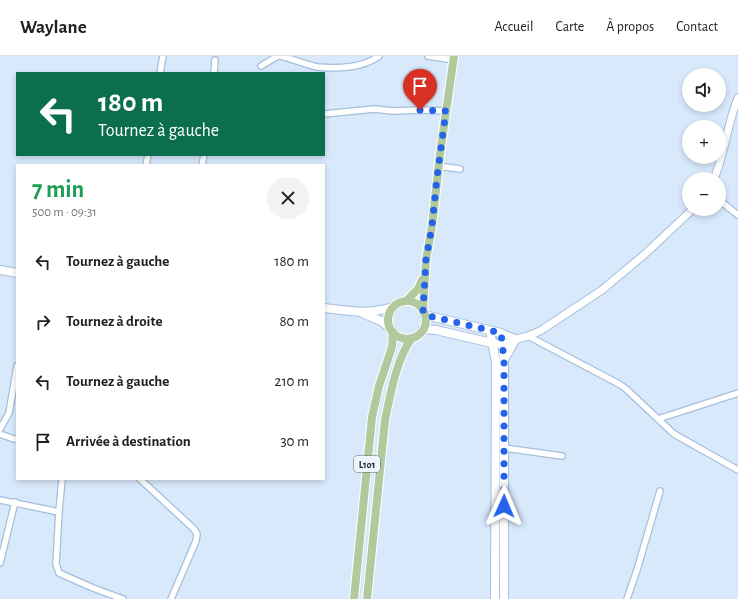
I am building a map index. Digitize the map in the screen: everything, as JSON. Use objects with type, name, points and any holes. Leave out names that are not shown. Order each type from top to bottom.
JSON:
[{"type":"main road","points":[[361,313],[381,321],[400,337],[412,338],[423,329],[425,322],[425,271],[432,226],[438,166],[454,58]]},
{"type":"main road","points":[[0,270],[16,273]]},
{"type":"main road","points":[[406,301],[418,289],[425,271]]},
{"type":"main road","points":[[325,308],[361,313],[379,311],[406,301],[415,303],[424,313],[501,333],[504,360],[504,599]]},
{"type":"main road","points":[[391,330],[388,317],[393,307]]},
{"type":"main road","points":[[423,329],[436,330],[492,344],[502,344]]},
{"type":"main road","name":"L101","points":[[354,599],[372,417],[379,386],[392,347],[391,330]]},
{"type":"main road","points":[[490,331],[496,362],[495,599]]},
{"type":"main road","name":"L101","points":[[367,599],[385,420],[403,352],[412,338]]},
{"type":"main road","points":[[504,360],[516,340]]},
{"type":"street","points":[[160,72],[163,56]]},
{"type":"street","points":[[261,66],[278,56],[316,66],[331,68],[349,67],[373,61],[378,56]]},
{"type":"street","points":[[428,56],[454,58]]},
{"type":"street","points":[[214,72],[215,60]]},
{"type":"street","points":[[717,172],[731,118],[738,98]]},
{"type":"street","points":[[325,114],[374,109],[393,111],[446,111]]},
{"type":"street","points":[[438,166],[460,169]]},
{"type":"street","points":[[726,206],[738,215]]},
{"type":"street","points":[[502,344],[528,336],[555,321],[616,279],[685,216]]},
{"type":"street","points":[[501,333],[516,340]]},
{"type":"street","points":[[528,336],[619,384],[674,434],[738,470]]},
{"type":"street","points":[[0,429],[9,413],[16,372]]},
{"type":"street","points":[[658,419],[738,393]]},
{"type":"street","points":[[0,434],[16,439]]},
{"type":"street","points":[[504,448],[562,456]]},
{"type":"street","points":[[62,480],[56,564],[59,573],[123,599]]},
{"type":"street","points":[[141,480],[194,529],[197,534],[196,541],[171,599]]},
{"type":"street","points":[[627,599],[660,490]]},
{"type":"street","points":[[0,500],[59,512]]},
{"type":"street","points":[[0,563],[15,502]]},
{"type":"route","points":[[420,110],[446,111],[432,226],[426,260],[423,311],[425,315],[501,333],[504,360],[504,506]]}]
